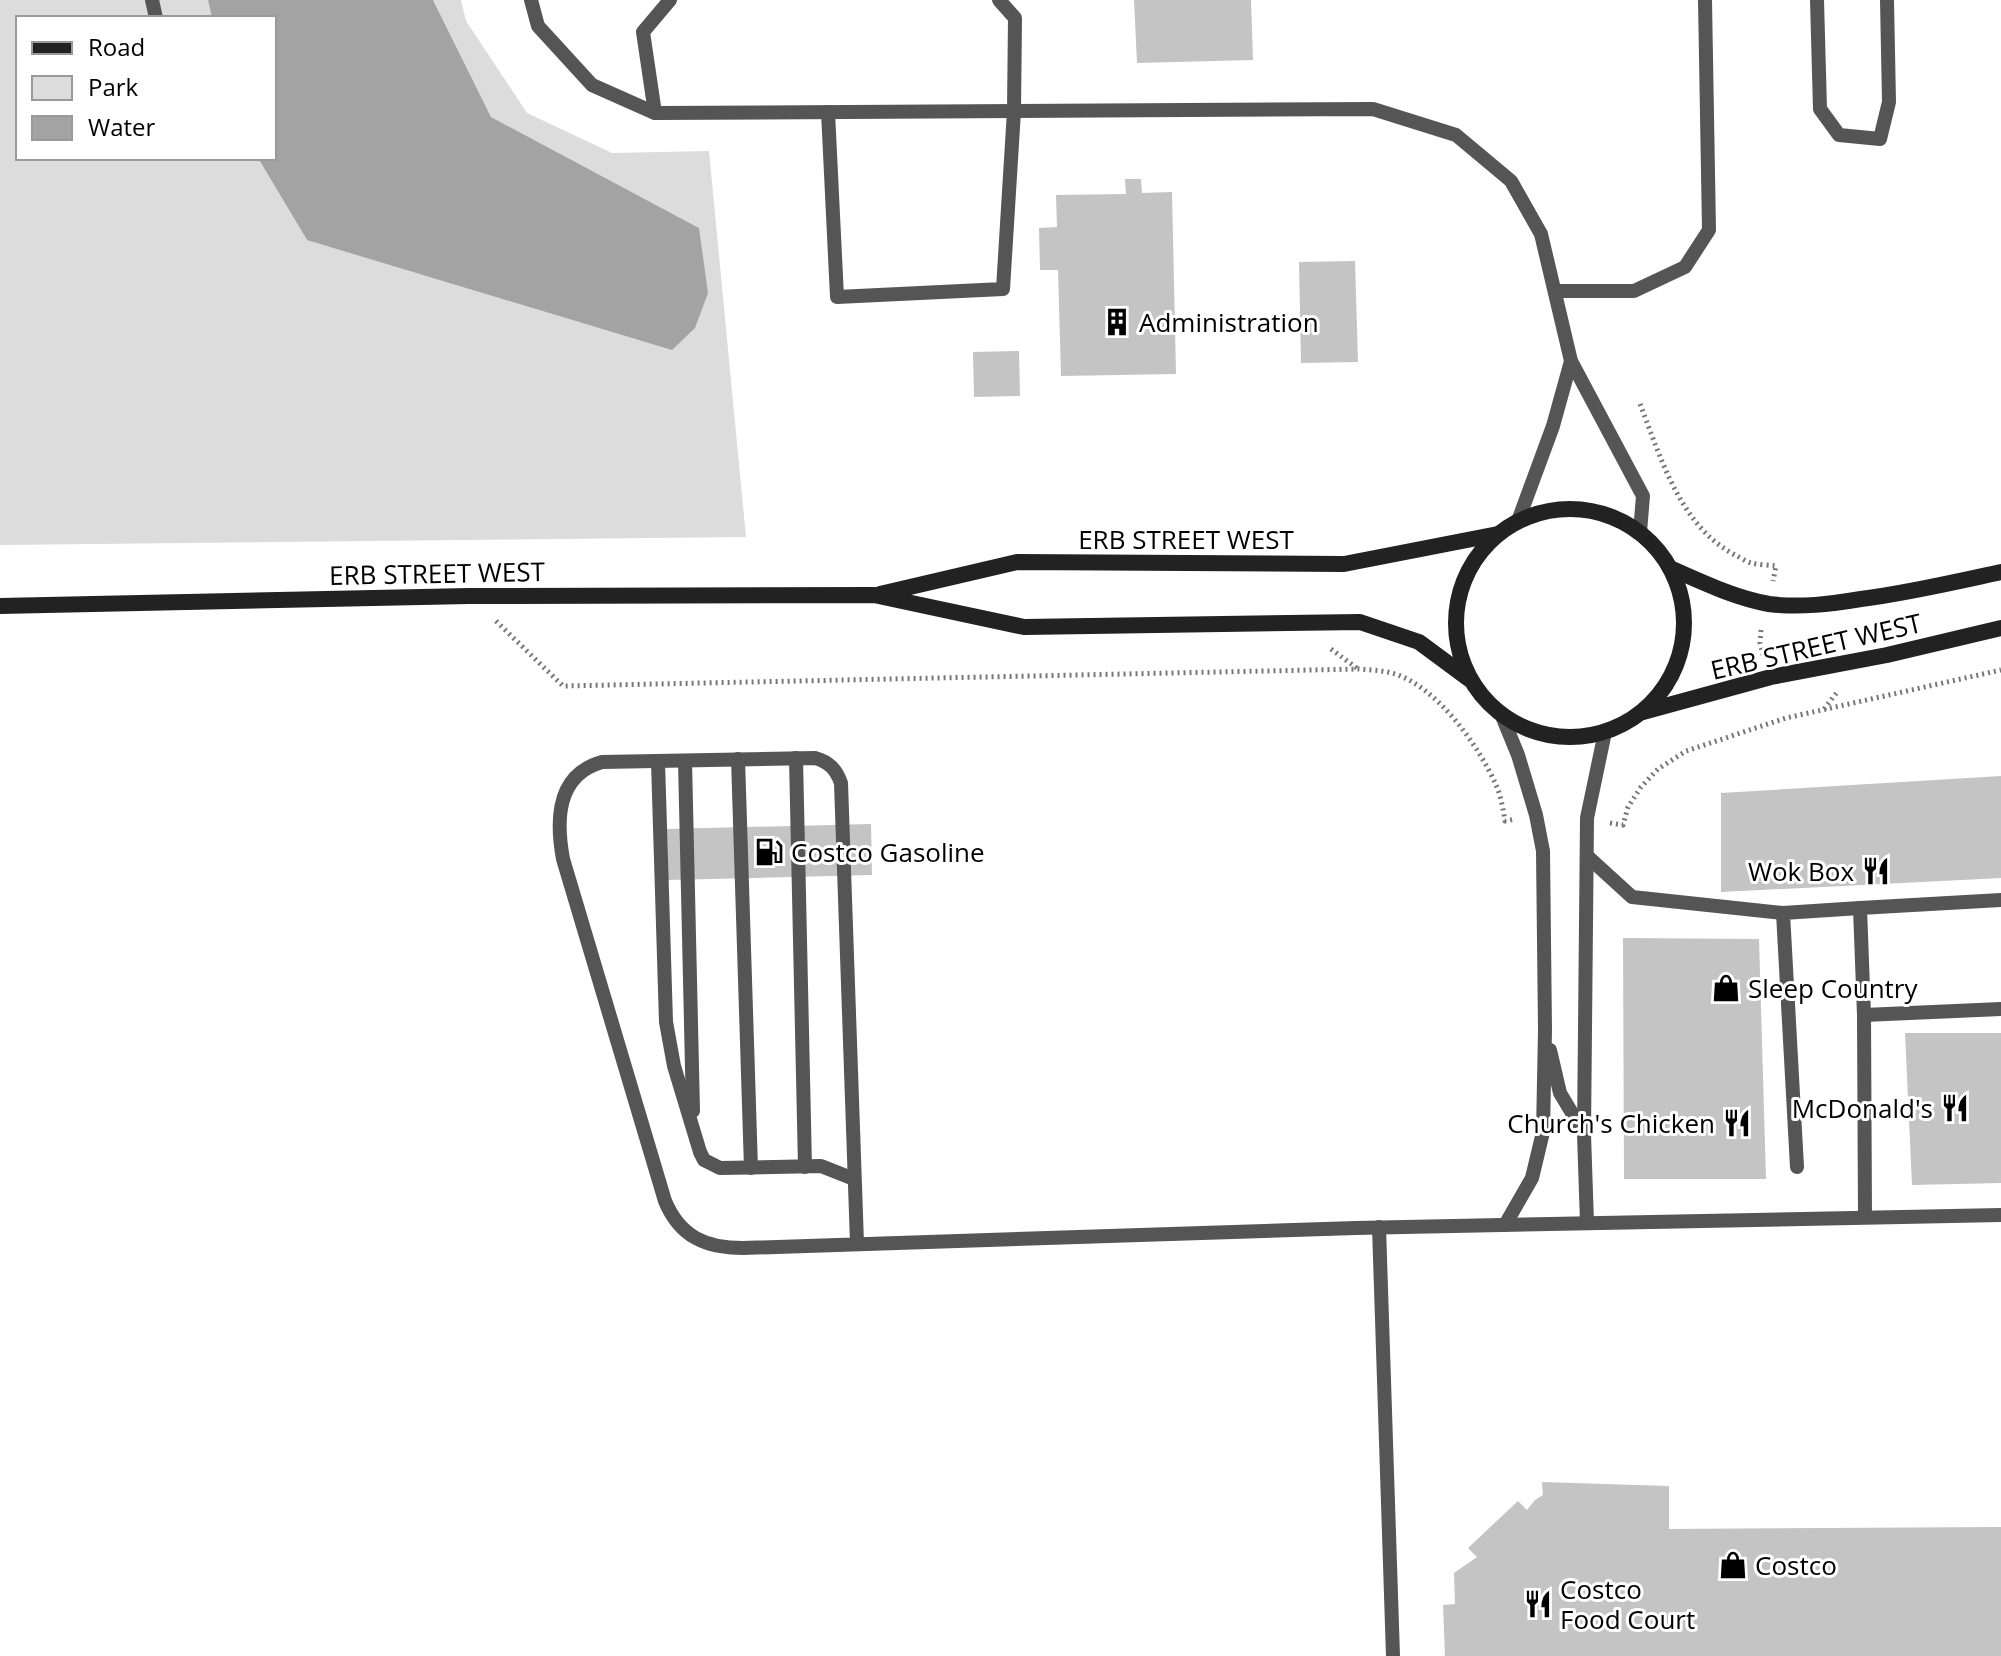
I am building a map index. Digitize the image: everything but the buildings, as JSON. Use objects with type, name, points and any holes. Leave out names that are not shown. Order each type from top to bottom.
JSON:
[{"type":"main road","points":[[1581,509],[1612,517],[1640,532],[1670,568],[1683,606],[1682,645],[1668,683],[1642,712],[1605,732],[1570,738],[1534,732],[1502,716],[1469,679],[1458,649],[1455,617],[1459,596],[1476,557],[1498,534],[1518,521],[1549,510],[1581,509]]},
{"type":"main road","name":"ERB STREET WEST","points":[[874,595],[1017,562],[1344,564],[1498,534]]},
{"type":"main road","name":"ERB STREET WEST","points":[[1670,568],[1748,599],[1808,606],[1884,596],[2001,572]]},
{"type":"main road","name":"ERB STREET WEST","points":[[0,606],[469,596],[874,595],[1024,627],[1360,622],[1419,642],[1469,679]]},
{"type":"main road","name":"ERB STREET WEST","points":[[1642,712],[1771,677],[1887,655],[2001,628]]},
{"type":"lane","points":[[531,0],[538,26],[592,85],[655,113],[1373,109],[1456,135],[1511,181],[1541,234],[1571,361],[1643,496],[1640,532]]},
{"type":"lane","points":[[655,113],[643,32],[670,0]]},
{"type":"lane","points":[[828,112],[837,297],[1003,289],[1014,111],[1015,18],[999,0]]},
{"type":"lane","points":[[1556,291],[1634,291],[1685,267],[1709,230],[1705,0]]},
{"type":"lane","points":[[1817,0],[1820,109],[1839,135],[1880,139],[1889,102],[1887,0]]},
{"type":"lane","points":[[1518,521],[1553,426],[1571,361]]},
{"type":"lane","points":[[1502,716],[1523,770],[1543,851],[1545,1030],[1543,1132],[1532,1178],[1505,1225]]},
{"type":"lane","points":[[1587,1223],[1584,1134],[1587,818],[1605,732]]},
{"type":"lane","points":[[796,758],[805,1167]]},
{"type":"lane","points":[[857,1243],[841,783],[838,774],[824,760],[815,758],[602,762],[590,766],[569,785],[563,800],[559,817],[563,859],[665,1201],[683,1230],[706,1244],[743,1248],[1379,1227],[2001,1215]]},
{"type":"lane","points":[[738,759],[751,1168]]},
{"type":"lane","points":[[685,761],[693,1131]]},
{"type":"lane","points":[[658,762],[666,1022],[674,1066],[700,1152],[704,1160],[720,1168],[821,1166],[854,1179]]},
{"type":"lane","points":[[1587,856],[1632,897],[1783,913],[2001,900]]},
{"type":"lane","points":[[1860,908],[1865,1217]]},
{"type":"lane","points":[[1783,913],[1797,1167]]},
{"type":"lane","points":[[1864,1015],[2001,1009]]},
{"type":"lane","points":[[1545,1030],[1560,1093],[1584,1134]]},
{"type":"lane","points":[[1379,1227],[1393,1656]]},
{"type":"path","points":[[1640,404],[1657,448],[1692,517],[1707,535],[1728,551],[1751,563],[1776,566],[1771,586]]},
{"type":"path","points":[[469,596],[563,686],[1342,669],[1394,674],[1435,699],[1457,721],[1480,752],[1498,787],[1505,821],[1519,818]]},
{"type":"path","points":[[1761,630],[1763,656]]},
{"type":"path","points":[[1605,823],[1623,825],[1628,807],[1641,787],[1658,769],[1686,751],[1786,718],[2001,670]]},
{"type":"green space","points":[[0,0],[208,0],[212,16],[16,16],[16,160],[259,160],[307,240],[699,228],[491,117],[433,0],[461,0],[466,21],[527,113],[612,153],[709,151],[746,537],[0,545]]},
{"type":"water","points":[[208,0],[433,0],[491,117],[699,228],[708,293],[695,328],[672,350],[307,240],[259,160],[276,160],[276,16],[212,16]]},
{"type":"place","name":"Administration","points":[[1117,322]]},
{"type":"place","name":"Costco Gasoline","points":[[769,852]]},
{"type":"place","name":"Wok Box","points":[[1876,871]]},
{"type":"place","name":"Sleep Country","points":[[1726,988]]},
{"type":"place","name":"McDonald's","points":[[1955,1108]]},
{"type":"place","name":"Church's Chicken","points":[[1737,1123]]},
{"type":"place","name":"Costco","points":[[1733,1565]]},
{"type":"place","name":"Costco Food Court","points":[[1538,1604]]}]
